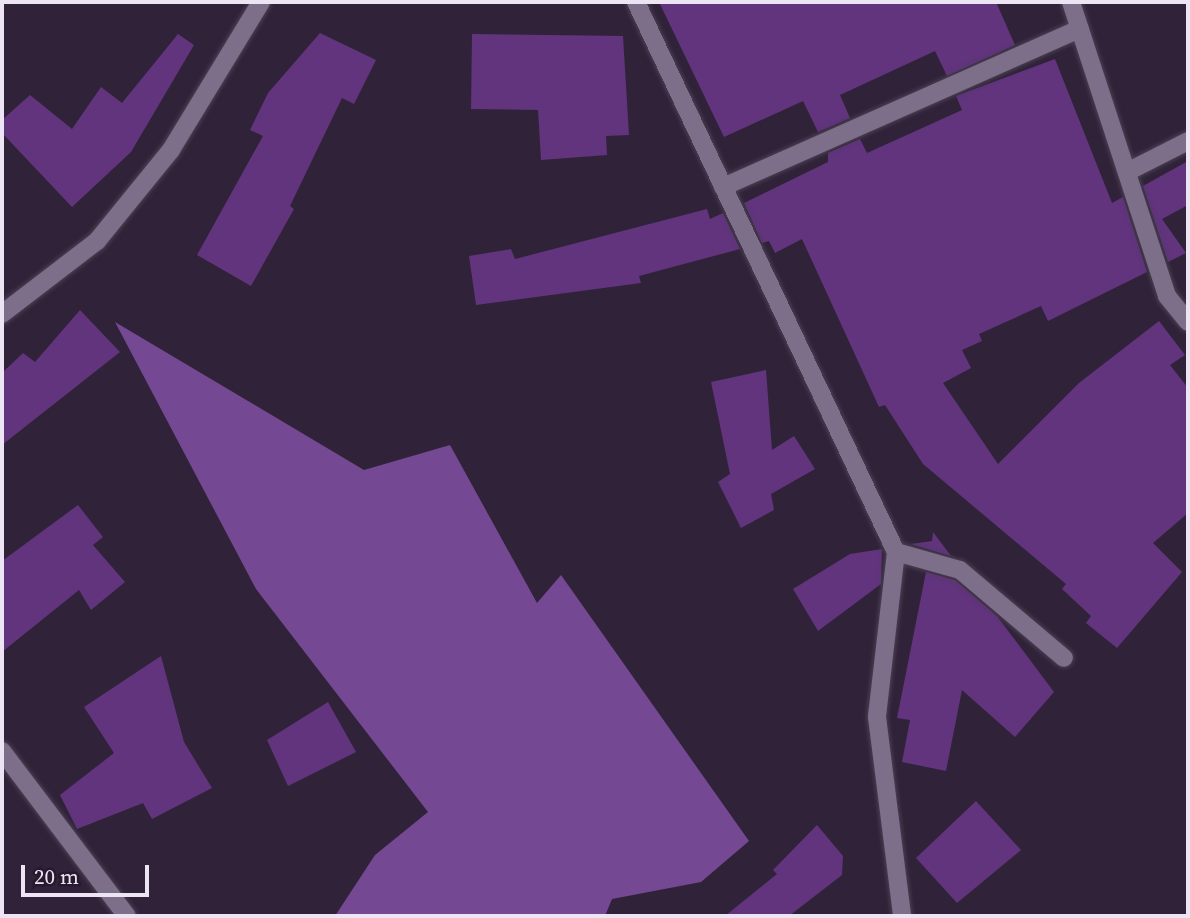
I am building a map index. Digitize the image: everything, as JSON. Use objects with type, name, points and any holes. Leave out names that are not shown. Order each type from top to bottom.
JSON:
[{"type":"street","points":[[2,314],[97,242],[170,150],[261,2]]},
{"type":"street","points":[[636,2],[896,552],[877,717],[902,916]]},
{"type":"street","points":[[1071,2],[1167,296],[1188,322]]},
{"type":"street","points":[[723,187],[1080,29]]},
{"type":"street","points":[[1126,172],[1188,141]]},
{"type":"street","points":[[896,552],[960,570],[1065,659]]},
{"type":"street","points":[[2,751],[127,916]]},
{"type":"shaded area","points":[[115,322],[364,470],[450,445],[537,603],[561,575],[749,841],[701,882],[612,899],[605,916],[335,916],[375,855],[428,812],[256,589]]},
{"type":"building","points":[[659,2],[996,2],[1015,45],[947,76],[935,51],[840,95],[850,118],[818,132],[803,101],[724,137]]},
{"type":"building","points":[[320,33],[376,60],[354,104],[342,98],[290,206],[294,209],[251,286],[197,255],[263,136],[250,130],[268,93]]},
{"type":"building","points":[[178,34],[194,45],[131,152],[72,207],[2,133],[2,120],[30,95],[72,129],[101,87],[122,103]]},
{"type":"building","points":[[472,34],[623,36],[629,135],[606,136],[607,155],[541,160],[538,110],[471,109]]},
{"type":"building","points":[[1055,59],[1112,203],[1123,197],[1147,272],[1048,321],[1041,306],[979,334],[982,341],[962,350],[971,368],[943,383],[998,464],[1079,383],[1159,321],[1185,355],[1170,365],[1188,388],[1188,513],[1153,543],[1182,572],[1117,648],[1086,623],[1091,616],[1062,589],[1066,584],[923,464],[885,405],[879,407],[802,239],[775,253],[769,241],[762,243],[744,203],[828,162],[828,153],[860,139],[867,153],[962,110],[956,96]]},
{"type":"building","points":[[1188,161],[1188,205],[1162,219],[1186,253],[1168,262],[1143,186]]},
{"type":"building","points":[[707,209],[710,219],[723,213],[740,249],[639,276],[641,283],[476,305],[469,256],[511,249],[515,259]]},
{"type":"building","points":[[80,310],[120,352],[2,445],[2,373],[23,353],[35,362]]},
{"type":"building","points":[[766,370],[772,450],[794,436],[815,469],[771,494],[774,510],[741,528],[718,482],[730,474],[711,382]]},
{"type":"building","points":[[78,505],[103,537],[93,545],[125,582],[91,610],[79,590],[2,652],[2,561]]},
{"type":"building","points":[[933,532],[951,556],[911,544],[932,541]]},
{"type":"building","points":[[882,549],[881,584],[818,631],[793,589],[850,554]]},
{"type":"building","points":[[926,572],[955,580],[997,616],[1054,692],[1015,737],[962,690],[946,771],[902,762],[910,720],[897,718]]},
{"type":"building","points":[[161,656],[184,742],[212,788],[152,819],[143,803],[77,829],[60,795],[114,753],[84,707]]},
{"type":"building","points":[[328,702],[356,752],[288,786],[267,740]]},
{"type":"building","points":[[976,801],[1021,850],[957,903],[916,858]]},
{"type":"building","points":[[817,825],[843,856],[842,875],[789,916],[725,916],[777,874],[773,870]]}]
